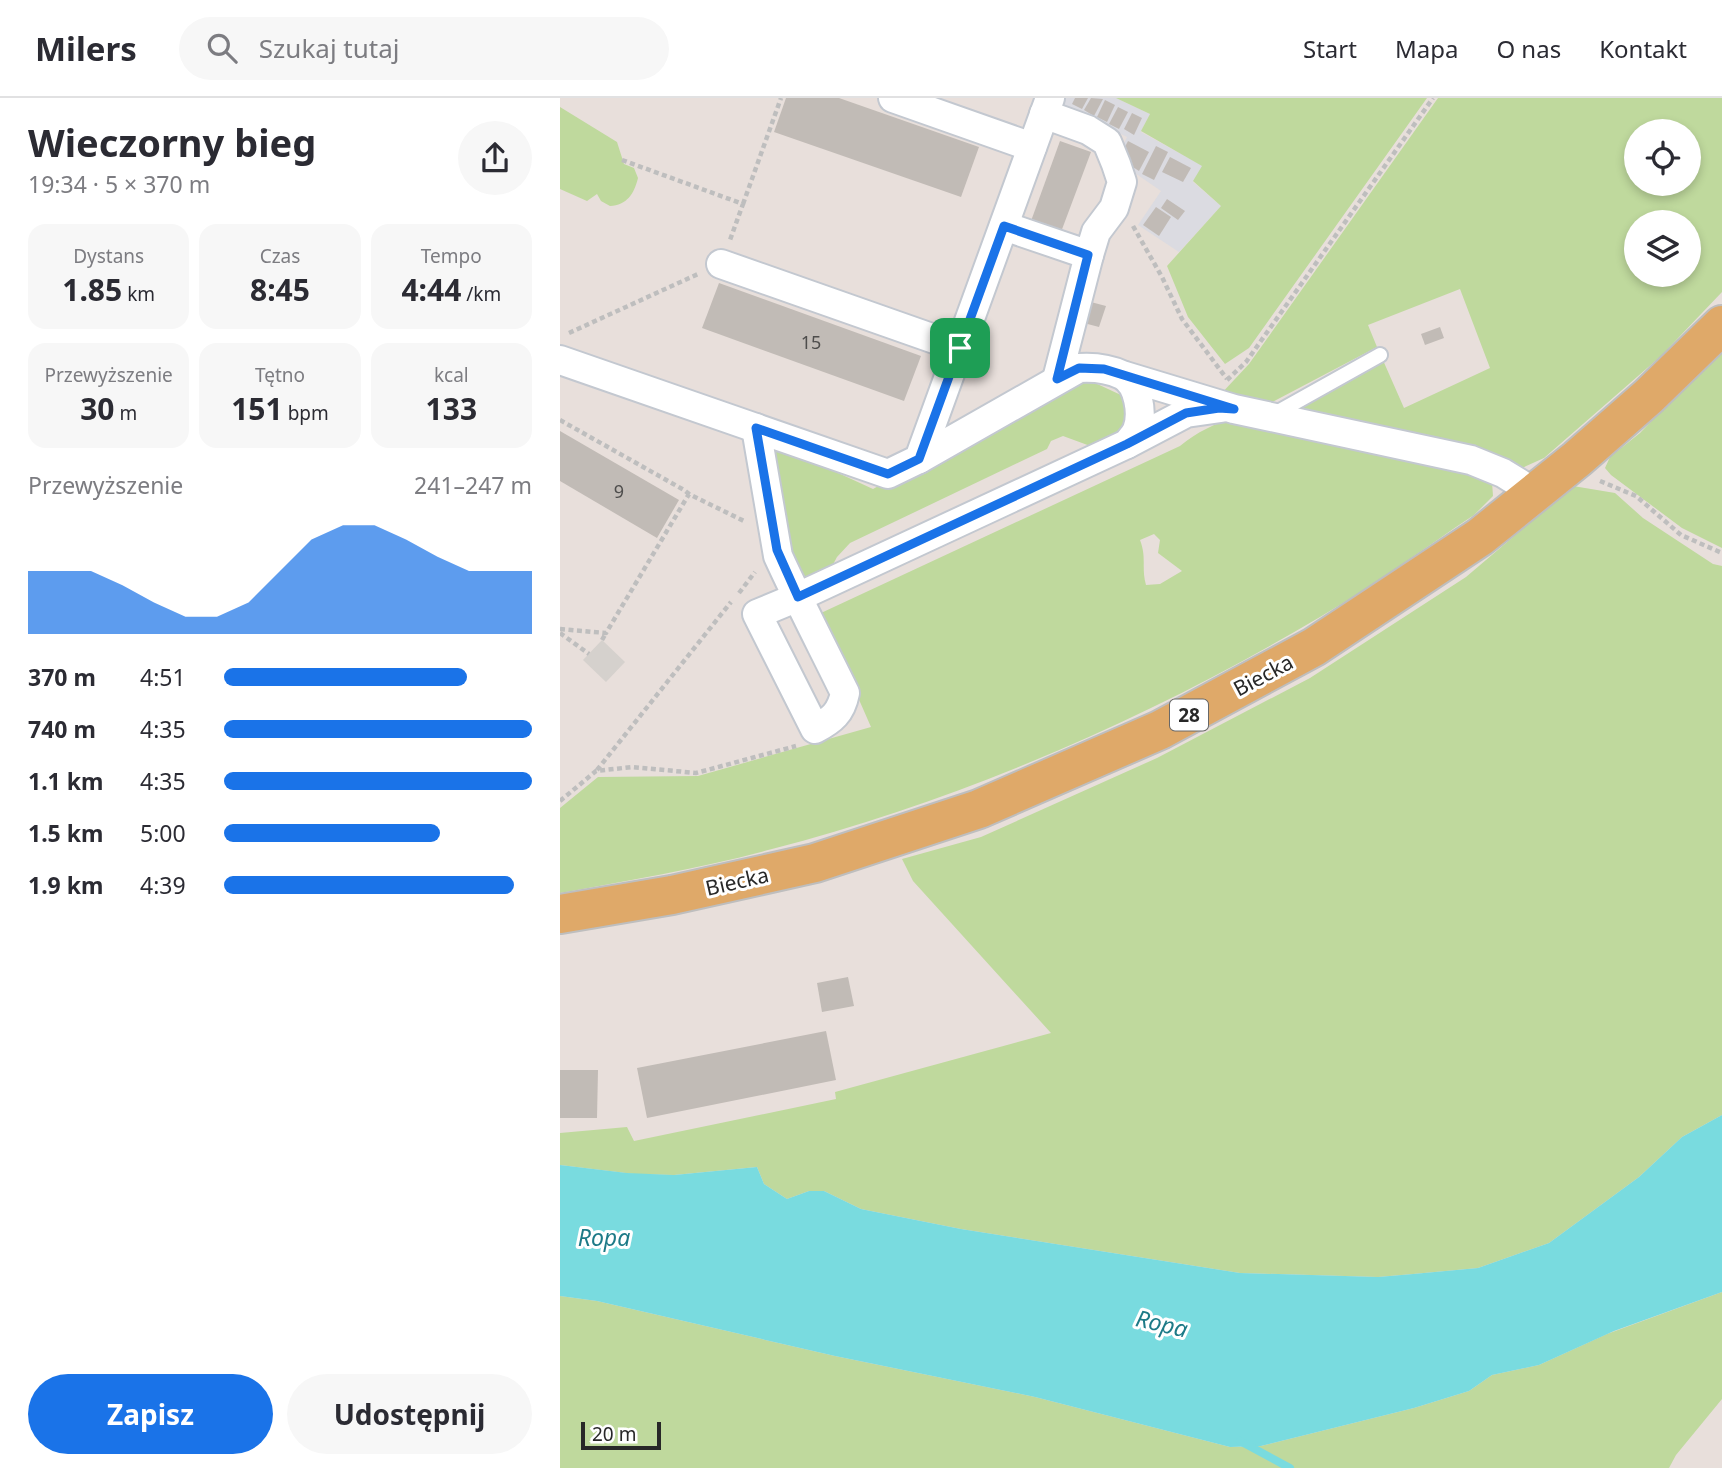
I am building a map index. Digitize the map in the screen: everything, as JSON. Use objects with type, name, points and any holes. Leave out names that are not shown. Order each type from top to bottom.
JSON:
[{"type":"main road","name":"Biecka","points":[[560,915],[671,895],[815,863],[979,809],[1160,730],[1314,647],[1480,537],[1547,484],[1649,396],[1722,326]]},
{"type":"street","points":[[893,98],[1032,147]]},
{"type":"street","points":[[919,459],[1047,106],[1107,142],[1122,183],[1114,208],[1096,232],[1088,255],[1057,379]]},
{"type":"street","points":[[1004,226],[1088,255]]},
{"type":"street","points":[[721,264],[960,348]]},
{"type":"street","points":[[560,360],[888,474],[919,459],[1057,379],[1079,368],[1089,367],[1234,409],[1471,460],[1503,474],[1547,484]]},
{"type":"street","points":[[1125,376],[1135,391],[1140,410],[1137,431],[1127,444]]},
{"type":"street","points":[[756,428],[773,534],[781,562],[798,597],[1127,444],[1186,413],[1219,408],[1234,409]]},
{"type":"lane","points":[[1270,416],[1380,355]]},
{"type":"path","points":[[560,337],[721,264],[781,98]]},
{"type":"path","points":[[1206,400],[1246,362],[1433,98]]},
{"type":"path","points":[[622,160],[743,204]]},
{"type":"path","points":[[1114,208],[1132,223],[1162,276],[1182,319],[1228,379]]},
{"type":"path","points":[[560,420],[689,494],[773,534]]},
{"type":"path","points":[[1547,484],[1567,483],[1590,477],[1636,496],[1681,535],[1722,553]]},
{"type":"path","points":[[602,640],[689,494]]},
{"type":"path","points":[[560,801],[596,771],[756,572],[781,562]]},
{"type":"path","points":[[560,631],[606,633]]},
{"type":"path","points":[[560,631],[589,654]]},
{"type":"path","points":[[596,771],[632,767],[696,773],[805,743]]},
{"type":"shaded area","points":[[1058,98],[1116,98],[1150,114],[1141,132],[1203,166],[1193,182],[1221,206],[1179,252],[1138,225],[1161,191],[1116,160],[1127,137],[1056,103]]},
{"type":"shaded area","points":[[602,640],[625,662],[606,682],[583,660]]},
{"type":"green space","points":[[1116,98],[1427,98],[1249,348],[1225,364],[1188,317],[1167,266],[1221,206],[1193,181],[1202,166],[1141,131],[1150,114]]},
{"type":"green space","points":[[1438,98],[1722,98],[1722,292],[1661,356],[1544,458],[1522,468],[1508,467],[1282,413],[1382,358],[1404,408],[1490,368],[1460,289],[1368,325],[1377,347],[1263,407],[1219,396],[1249,364]]},
{"type":"green space","points":[[560,107],[617,142],[624,164],[634,168],[638,178],[632,194],[625,201],[610,206],[601,201],[597,194],[587,201],[560,189]]},
{"type":"green space","points":[[1722,348],[1722,548],[1682,528],[1605,468],[1610,457],[1640,433]]},
{"type":"green space","points":[[1078,375],[1123,396],[1130,426],[1122,441],[1093,447],[1063,436],[1051,441],[1047,449],[850,543],[837,557],[829,572],[811,580],[796,573],[768,461],[773,443],[873,489]]},
{"type":"green space","points":[[1236,418],[1405,450],[1492,482],[1493,496],[1474,515],[1320,617],[1190,689],[1054,752],[915,806],[844,829],[719,862],[560,893],[560,808],[598,777],[698,776],[871,727],[821,613],[1180,446],[1193,436]],"holes":[[[1154,534],[1160,540],[1158,553],[1182,571],[1160,584],[1146,585],[1140,540]]]},
{"type":"green space","points":[[1573,486],[1615,493],[1643,518],[1713,564],[1722,566],[1722,1115],[1682,1137],[1639,1177],[1549,1243],[1478,1268],[1378,1277],[1240,1273],[961,1229],[861,1209],[824,1191],[809,1191],[787,1199],[764,1184],[757,1167],[674,1175],[634,1174],[560,1165],[560,1133],[627,1127],[634,1141],[836,1099],[835,1092],[1051,1033],[913,881],[902,859],[981,837],[1157,758],[1310,678],[1466,577]]},
{"type":"green space","points":[[1722,1292],[1722,1399],[1676,1455],[1669,1468],[560,1468],[560,1296],[597,1301],[835,1356],[1035,1397],[1230,1447],[1261,1446],[1414,1408],[1469,1391],[1492,1375],[1539,1365],[1607,1334]]},
{"type":"water","name":"Ropa","points":[[1722,1115],[1722,1292],[1614,1331],[1539,1365],[1492,1375],[1469,1391],[1414,1408],[1261,1446],[1230,1447],[1035,1397],[835,1356],[597,1301],[560,1296],[560,1165],[627,1173],[674,1175],[757,1167],[764,1184],[787,1199],[809,1191],[824,1191],[861,1209],[961,1229],[1240,1273],[1378,1277],[1478,1268],[1549,1243],[1639,1177],[1682,1137]]},
{"type":"building","points":[[786,98],[839,98],[979,147],[961,197],[774,132]]},
{"type":"building","points":[[1075,98],[1088,98],[1082,109],[1072,104]]},
{"type":"building","points":[[1091,98],[1103,99],[1094,116],[1084,110]]},
{"type":"building","points":[[1105,100],[1115,105],[1107,122],[1097,117]]},
{"type":"building","points":[[1118,107],[1128,112],[1119,129],[1109,124]]},
{"type":"building","points":[[1132,113],[1142,118],[1134,135],[1124,129]]},
{"type":"building","points":[[1060,141],[1091,152],[1061,232],[1031,221]]},
{"type":"building","points":[[1128,141],[1149,152],[1139,171],[1119,158]]},
{"type":"building","points":[[1156,146],[1168,152],[1154,180],[1142,174]]},
{"type":"building","points":[[1170,157],[1191,168],[1183,182],[1162,172]]},
{"type":"building","points":[[1167,199],[1185,211],[1178,220],[1161,208]]},
{"type":"building","points":[[1156,207],[1171,217],[1159,236],[1143,225]]},
{"type":"building","points":[[719,283],[921,356],[904,401],[702,328]]},
{"type":"building","points":[[1087,301],[1106,306],[1099,327],[1080,322]]},
{"type":"building","points":[[1440,327],[1444,338],[1425,345],[1421,334]]},
{"type":"building","points":[[560,431],[679,500],[657,538],[560,481]]},
{"type":"building","points":[[848,977],[854,1006],[822,1012],[817,983]]},
{"type":"building","points":[[826,1031],[836,1080],[647,1118],[637,1068]]},
{"type":"building","points":[[560,1070],[598,1070],[597,1118],[560,1118]]},
{"type":"waterway","points":[[1240,1441],[1290,1468]]},
{"type":"route","points":[[1004,226],[1088,255],[1057,379],[1079,368],[1104,369],[1234,409],[1205,409],[1186,413],[1127,444],[798,597],[778,555],[756,428],[888,474],[919,459],[960,348],[1004,226]]}]
